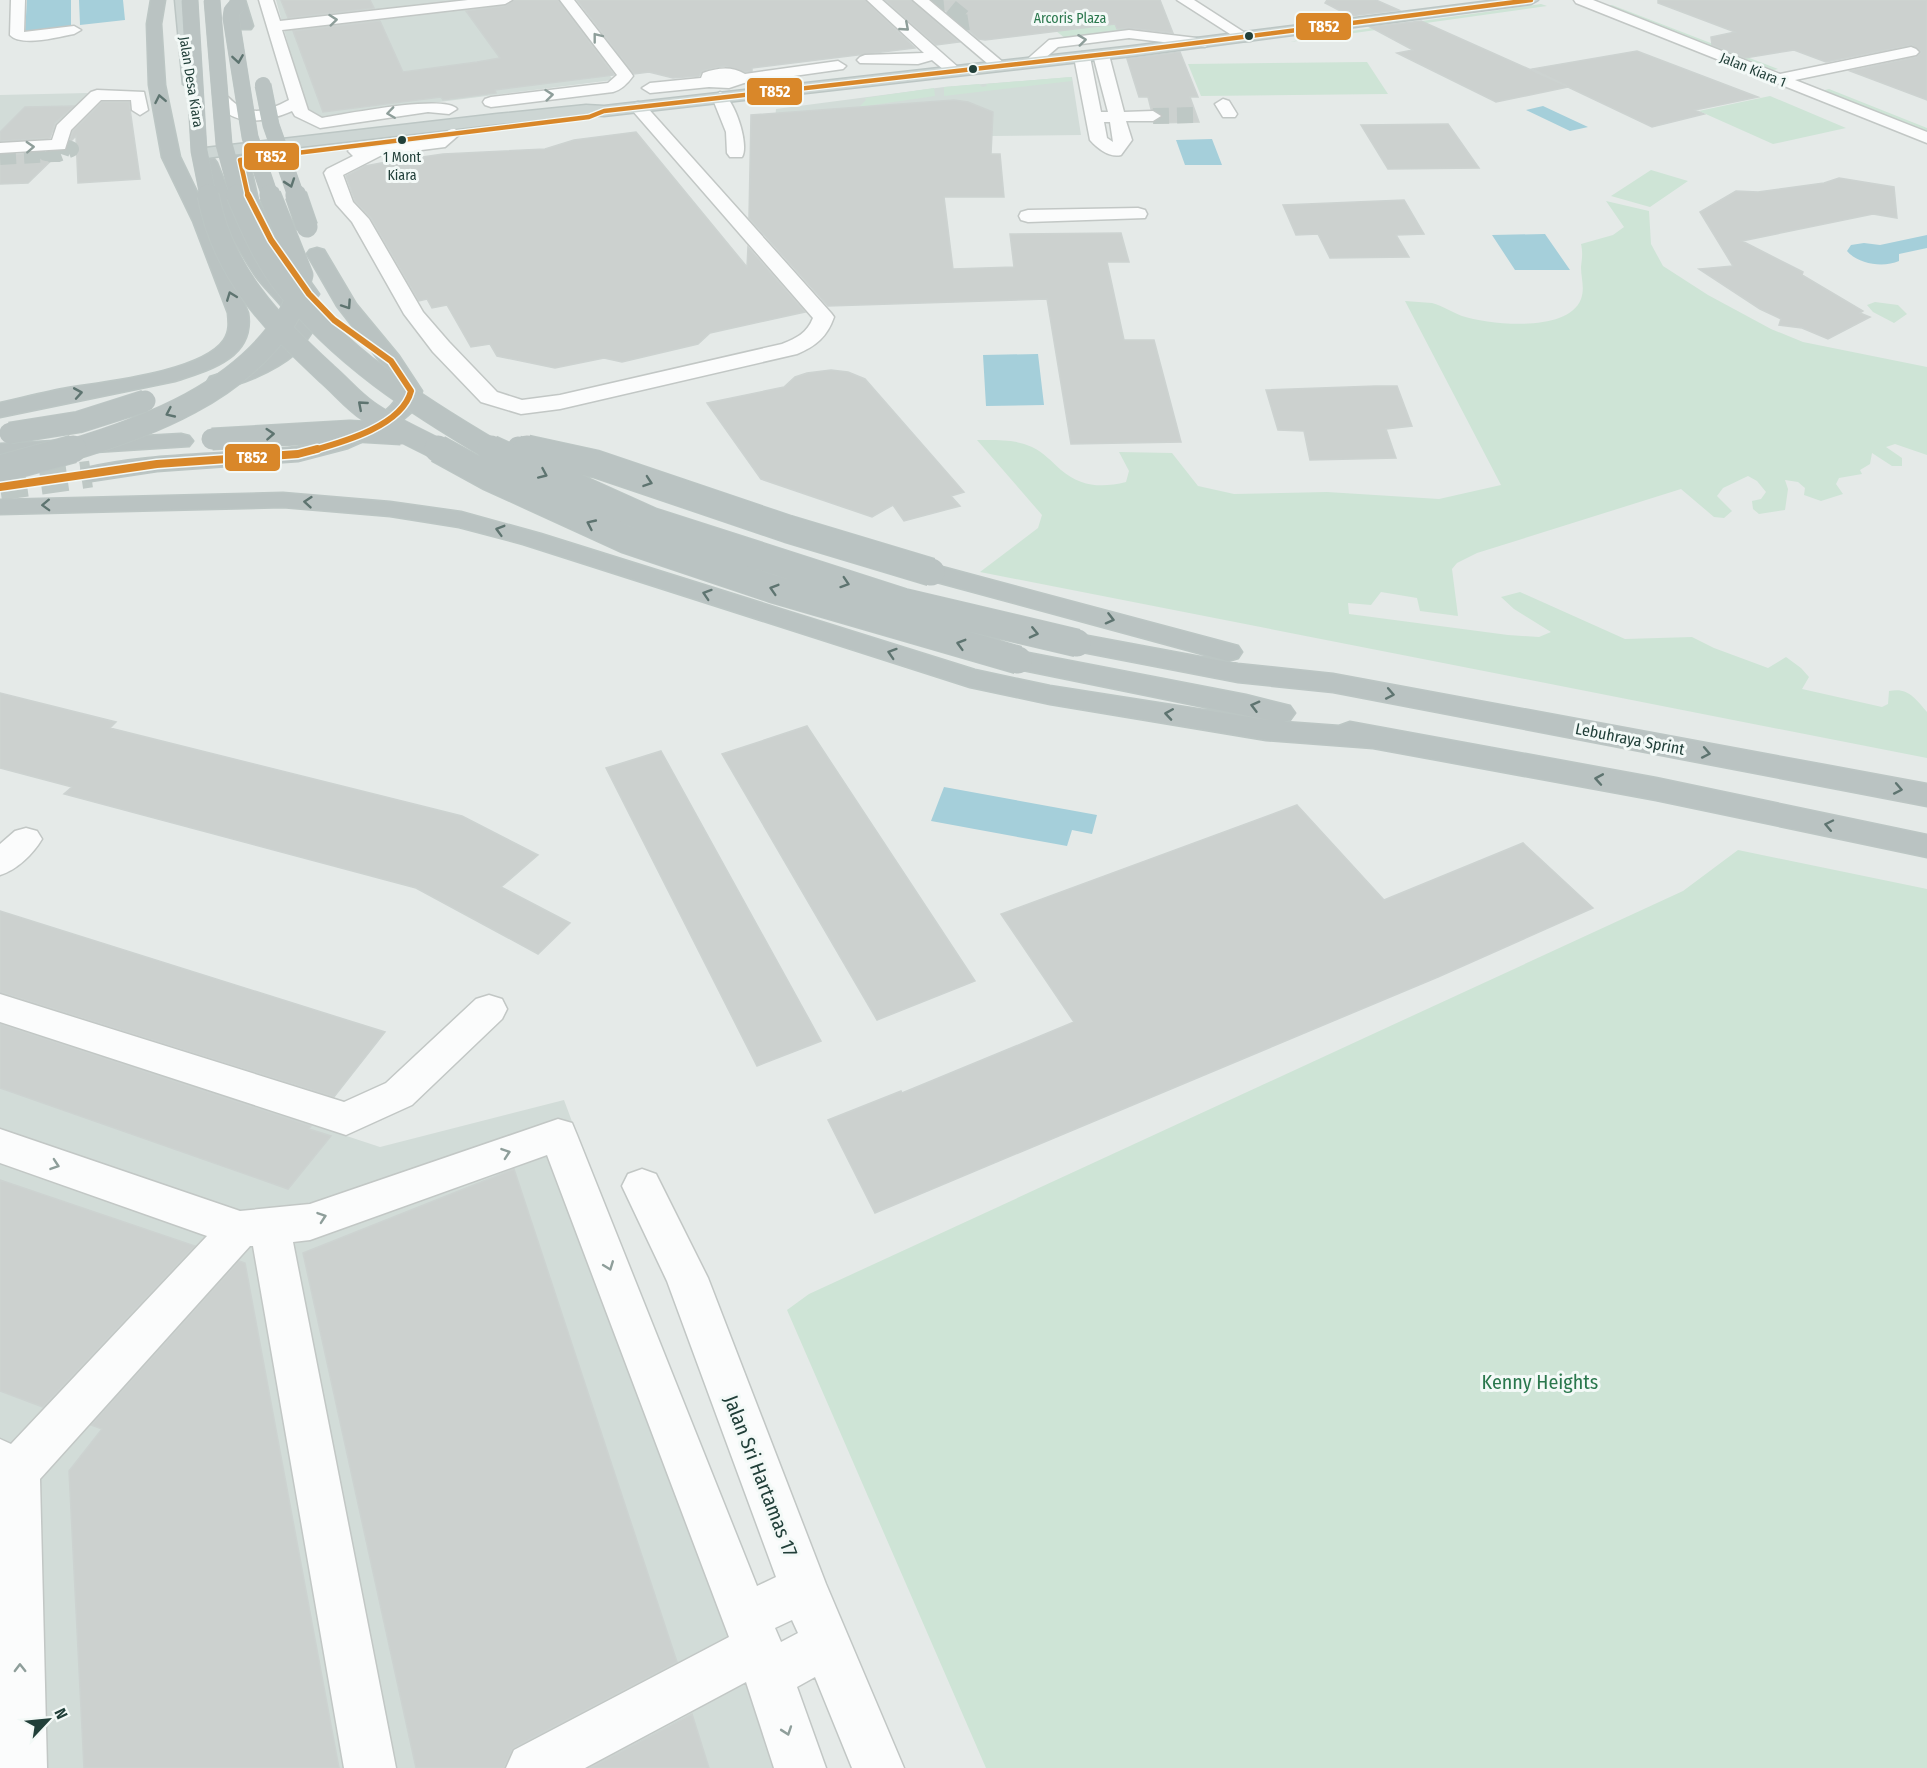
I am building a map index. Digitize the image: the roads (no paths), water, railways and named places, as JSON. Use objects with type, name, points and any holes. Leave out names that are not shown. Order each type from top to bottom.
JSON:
[{"type":"highway","points":[[0,411],[174,375],[202,365],[222,354],[235,340],[241,328],[238,313],[202,221],[171,157],[157,85],[154,24],[158,0]]},
{"type":"highway","points":[[3,439],[119,412],[179,388],[230,354],[249,334],[255,310],[249,281],[204,199],[193,165],[178,52],[165,0]]},
{"type":"highway","points":[[190,0],[199,151],[213,221],[233,268],[266,313],[297,346],[368,411],[489,477],[627,540],[772,589],[1018,660],[1246,704],[1373,738],[1656,789],[1927,846]]},
{"type":"highway","points":[[0,411],[58,411],[143,400],[203,387],[238,376],[278,358],[299,338],[305,326],[302,314],[274,287],[226,205],[212,0]]},
{"type":"highway","points":[[238,2],[250,37]]},
{"type":"highway","points":[[0,469],[68,453],[137,429],[179,409],[246,367],[265,349],[290,317],[300,292],[302,275],[259,168],[250,137],[231,18],[232,11],[238,2]]},
{"type":"highway","points":[[91,474],[157,464],[298,454],[340,443],[385,423],[408,403],[411,391],[391,361],[347,306],[317,254],[271,126],[260,70]]},
{"type":"highway","points":[[223,154],[234,188],[254,235],[283,283],[332,339],[421,408],[503,456],[651,521],[903,602],[1077,643],[1238,673],[1333,683]]},
{"type":"highway","points":[[223,154],[271,240],[309,294],[334,320],[391,361]]},
{"type":"highway","points":[[3,439],[212,439],[350,431],[435,435],[514,446],[596,464],[788,529],[931,572],[1153,630],[1333,683]]},
{"type":"highway","points":[[0,507],[283,500],[390,509],[461,519],[532,539],[970,678],[1050,694],[1266,730],[1373,738]]},
{"type":"highway","name":"Lebuhraya Sprint","points":[[1333,683],[1927,795]]},
{"type":"main road","name":"Jalan Desa Kiara","points":[[182,0],[183,30],[192,88],[223,154]]},
{"type":"main road","name":"Jalan Desa Kiara","points":[[205,0],[222,100],[223,154]]},
{"type":"main road","points":[[223,154],[470,111],[604,111],[1054,60],[1083,62],[1133,51],[1531,0]]},
{"type":"main road","points":[[223,154],[348,146],[470,111],[589,117],[604,111]]},
{"type":"street","points":[[18,0],[16,35],[22,37],[74,30]]},
{"type":"street","points":[[266,0],[301,113],[320,123],[428,107],[470,111],[614,87],[625,76],[602,42],[567,0]]},
{"type":"street","points":[[275,26],[505,0]]},
{"type":"street","points":[[874,0],[954,71]]},
{"type":"street","points":[[920,0],[999,66]]},
{"type":"street","points":[[1184,0],[1246,38]]},
{"type":"street","points":[[1193,0],[1231,24],[1226,26]]},
{"type":"street","name":"Jalan Kiara 1","points":[[1581,0],[1777,79],[1794,80]]},
{"type":"street","name":"Jalan Kiara 1","points":[[1605,0],[1927,138]]},
{"type":"street","points":[[610,29],[672,90],[666,104]]},
{"type":"street","points":[[1031,63],[1054,43],[1121,35],[1205,43]]},
{"type":"street","points":[[1895,42],[1919,49]]},
{"type":"street","points":[[1794,80],[1919,49]]},
{"type":"street","points":[[1794,80],[1811,81],[1919,49]]},
{"type":"street","points":[[663,83],[709,82],[709,76],[721,73],[735,74],[740,79],[838,66],[836,60],[843,58],[918,59],[936,54]]},
{"type":"street","points":[[1083,62],[1099,140],[1115,151],[1123,140],[1103,59]]},
{"type":"street","name":"Jalan Kiara 1","points":[[1811,81],[1927,126]]},
{"type":"street","points":[[663,83],[666,104]]},
{"type":"street","points":[[0,148],[59,145],[63,129],[97,95],[138,95],[140,110]]},
{"type":"street","points":[[720,97],[723,110],[735,129],[738,142],[735,153]]},
{"type":"street","points":[[222,100],[235,112],[245,114],[285,110],[298,102]]},
{"type":"street","points":[[377,151],[333,173],[345,204],[360,219],[414,314],[441,347],[489,397],[521,407],[560,402],[789,349],[812,339],[820,330],[824,317],[638,107]]},
{"type":"street","points":[[348,146],[360,153],[440,143],[470,111]]},
{"type":"street","points":[[1092,112],[1152,111]]},
{"type":"street","points":[[1028,216],[1138,214]]},
{"type":"street","points":[[0,863],[26,839]]},
{"type":"street","points":[[0,1008],[346,1119],[399,1094],[489,1009]]},
{"type":"street","points":[[0,1146],[255,1228],[310,1222],[558,1135],[757,1647],[800,1768]]},
{"type":"street","name":"Jalan Sri Hartamas 17","points":[[642,1185],[687,1278],[804,1589],[878,1768]]},
{"type":"street","points":[[21,1768],[9,1466],[255,1228]]},
{"type":"street","points":[[255,1228],[370,1768]]},
{"type":"street","points":[[532,1768],[757,1647],[804,1589]]},
{"type":"street","points":[[757,1647],[827,1644]]},
{"type":"water","points":[[27,0],[71,0],[71,27],[25,32]]},
{"type":"water","points":[[79,0],[123,0],[125,20],[80,25]]},
{"type":"water","points":[[1543,106],[1588,127],[1570,131],[1526,110]]},
{"type":"water","points":[[1212,139],[1222,165],[1185,165],[1176,140]]},
{"type":"water","points":[[1545,234],[1570,270],[1515,270],[1492,235]]},
{"type":"water","points":[[1927,235],[1927,248],[1899,254],[1899,261],[1893,263],[1871,264],[1847,251],[1851,245],[1864,243],[1880,245]]},
{"type":"water","points":[[1038,354],[1044,405],[986,406],[983,355]]},
{"type":"water","points":[[944,787],[1097,815],[1092,834],[1072,830],[1067,846],[931,821]]},
{"type":"tunnel","points":[[928,6],[947,4],[969,22],[950,25]]},
{"type":"tunnel","points":[[1153,116],[1196,115]]},
{"type":"tunnel","points":[[59,145],[71,149],[58,154],[46,153],[48,148],[59,145]]},
{"type":"tunnel","points":[[0,157],[54,154]]},
{"type":"tunnel","points":[[0,487],[91,474]]},
{"type":"place","name":"1 Mont Kiara","points":[[402,140]]},
{"type":"park label","name":"Arcoris Plaza","points":[[1070,18]]},
{"type":"park label","name":"Kenny Heights","points":[[1540,1382]]}]
